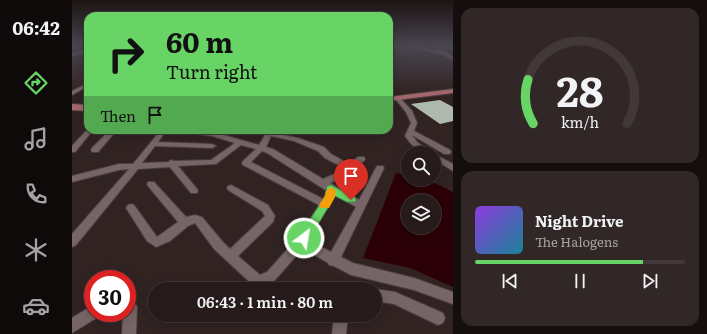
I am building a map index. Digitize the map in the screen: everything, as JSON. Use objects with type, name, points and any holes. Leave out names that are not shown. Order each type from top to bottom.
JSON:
[{"type":"main road","points":[[393,100],[453,92]]},
{"type":"main road","points":[[393,100],[453,92]]},
{"type":"main road","points":[[72,106],[84,106]]},
{"type":"street","points":[[72,93],[84,86]]},
{"type":"street","points":[[399,100],[413,119],[414,126],[408,136],[410,140],[418,146]]},
{"type":"street","points":[[411,132],[447,152]]},
{"type":"street","points":[[72,150],[86,134]]},
{"type":"street","points":[[96,150],[110,134]]},
{"type":"street","points":[[72,242],[137,165],[161,134]]},
{"type":"street","points":[[213,134],[262,148],[278,155],[327,186],[362,205]]},
{"type":"street","points":[[269,134],[262,148],[246,161],[248,164],[325,204]]},
{"type":"street","points":[[276,134],[321,149],[328,156],[350,168]]},
{"type":"street","points":[[72,179],[109,169],[137,165],[213,162],[240,142]]},
{"type":"street","points":[[153,144],[212,146]]},
{"type":"street","points":[[327,186],[361,159]]},
{"type":"street","points":[[441,160],[453,168]]},
{"type":"street","points":[[171,163],[194,191]]},
{"type":"street","points":[[334,261],[380,168]]},
{"type":"street","points":[[151,184],[185,223]]},
{"type":"street","points":[[131,208],[151,238],[156,242],[162,240],[192,219],[198,220],[253,279],[261,282],[271,276],[304,238],[330,197],[327,186]]},
{"type":"street","points":[[230,256],[269,219],[270,216],[265,208],[231,188]]},
{"type":"street","points":[[304,238],[305,243],[310,248],[351,269],[414,284],[453,298]]},
{"type":"street","points":[[382,297],[395,298],[438,318]]},
{"type":"street","points":[[72,326],[84,318]]},
{"type":"street","points":[[129,322],[129,334]]},
{"type":"street","points":[[339,334],[340,322]]},
{"type":"shaded area","points":[[396,173],[401,174],[401,186],[440,186],[453,192],[453,287],[410,268],[363,258]]},
{"type":"building","points":[[440,100],[453,107],[453,121],[440,124],[411,104]]},
{"type":"slow traffic","points":[[325,205],[330,197],[331,191]]},
{"type":"route","points":[[304,238],[330,197],[332,192],[331,189],[351,200]]}]
